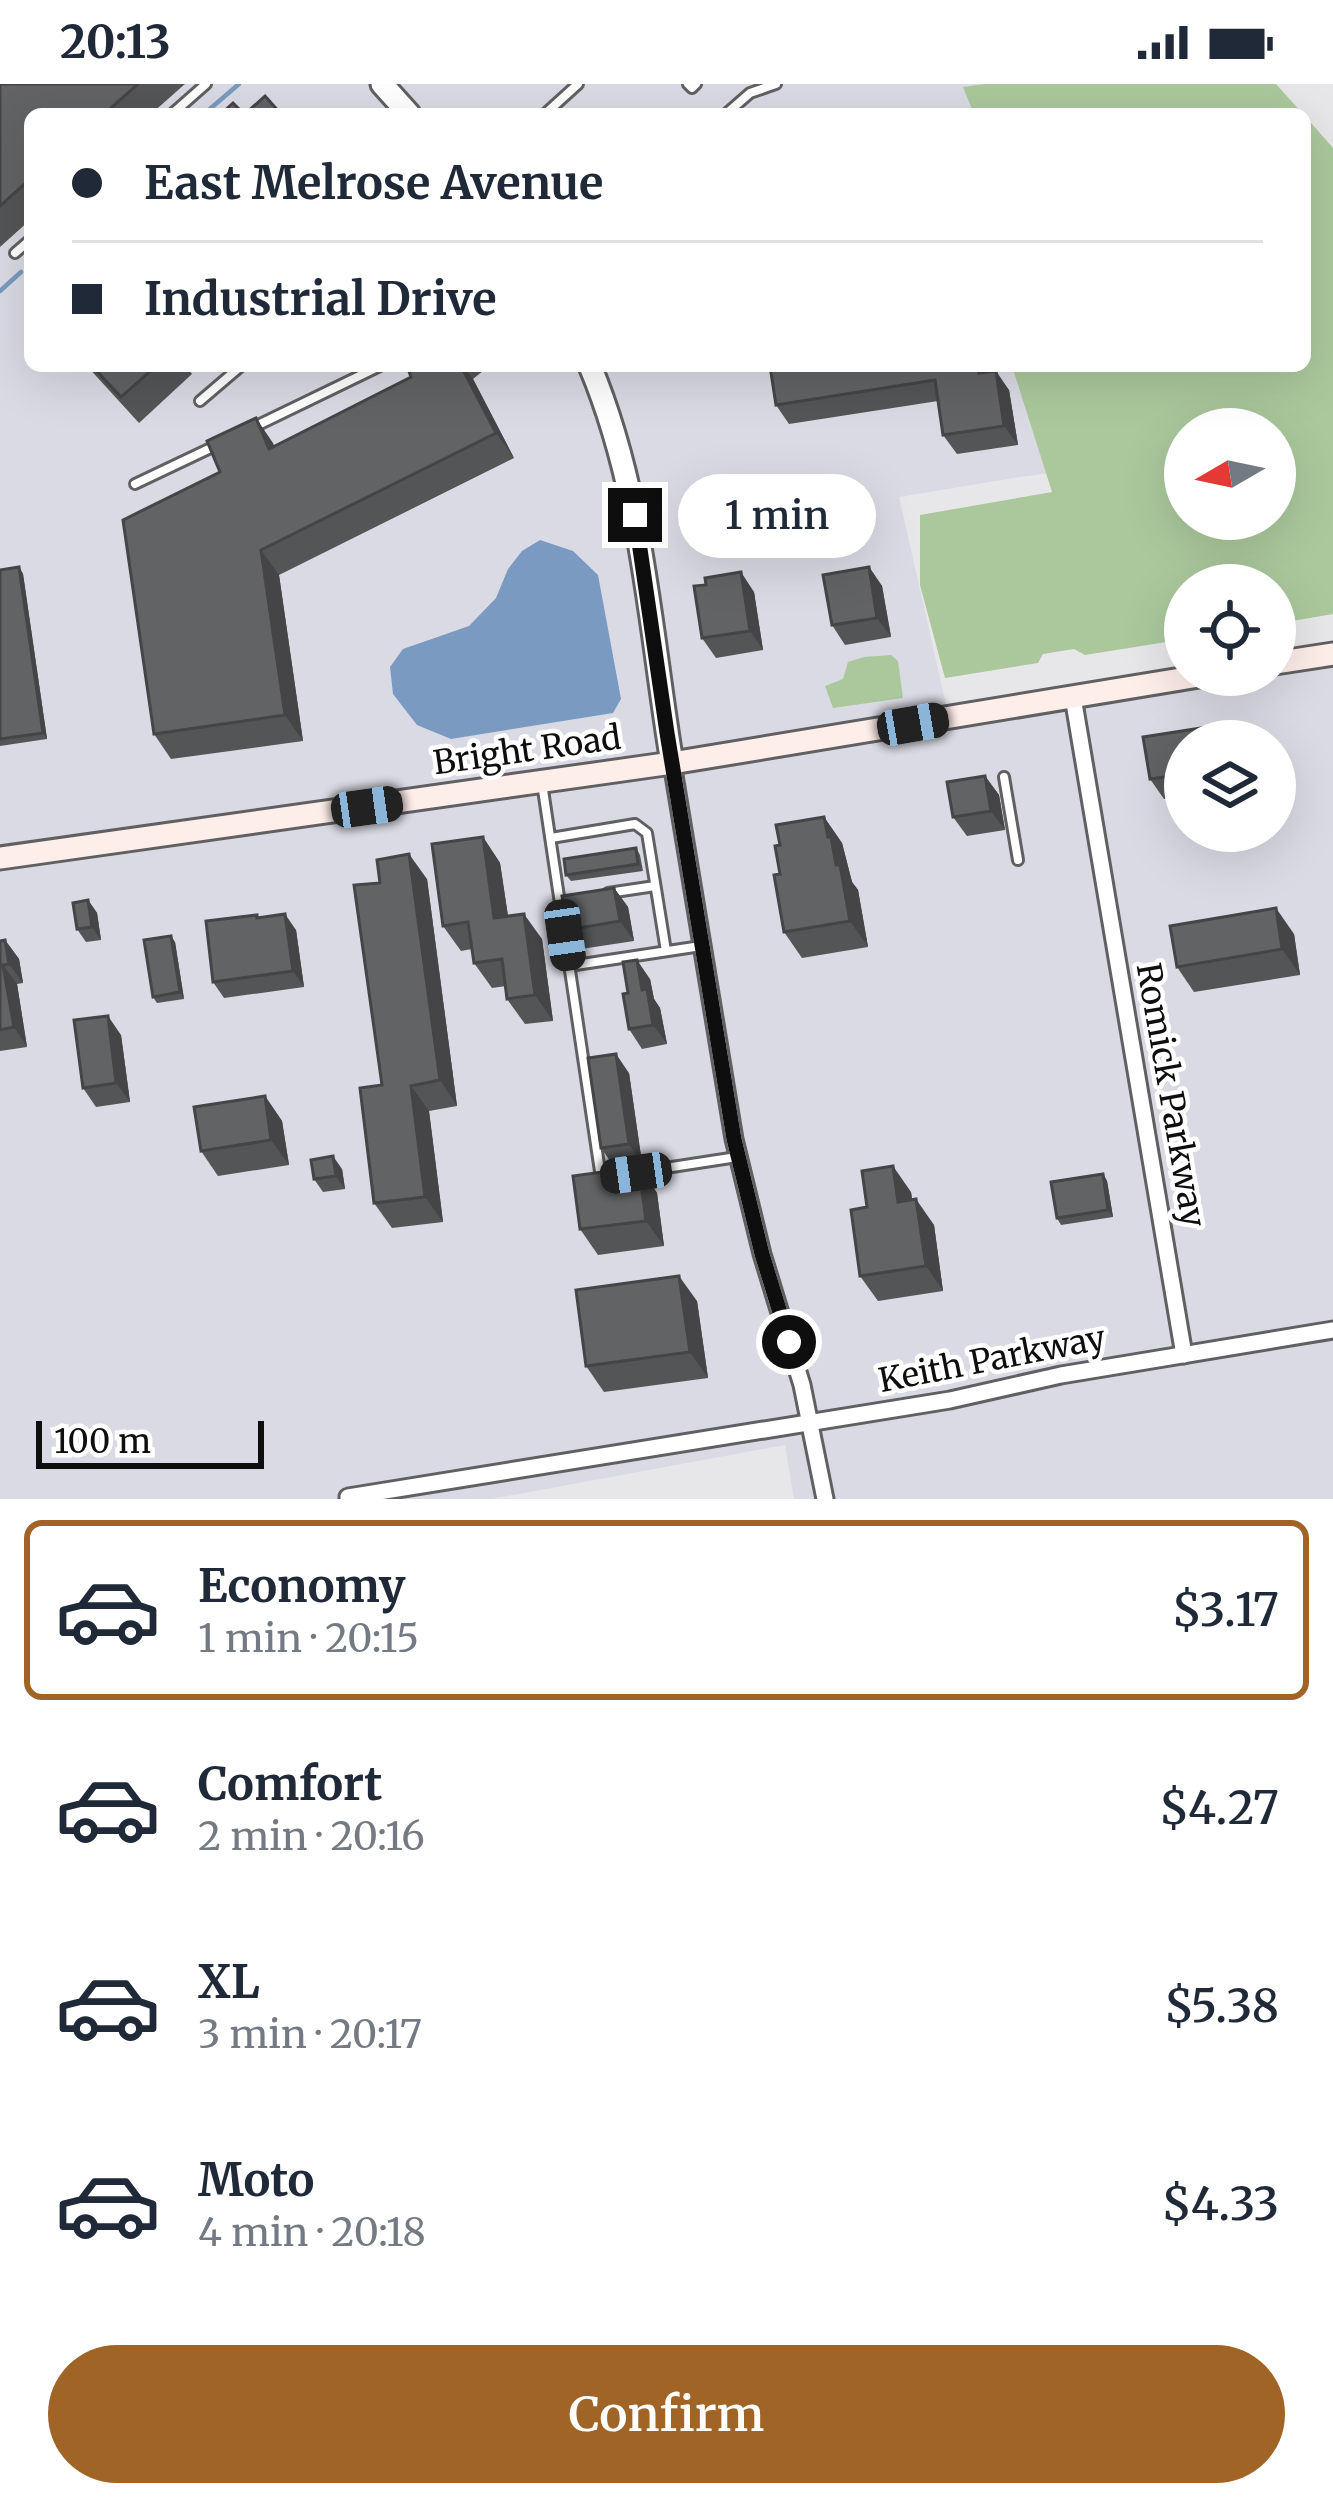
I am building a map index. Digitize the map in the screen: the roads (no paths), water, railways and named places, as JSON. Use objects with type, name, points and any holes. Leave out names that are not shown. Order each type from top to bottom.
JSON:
[{"type":"main road","points":[[1296,660],[1333,654]]},
{"type":"main road","name":"Bright Road","points":[[0,859],[672,763],[1164,682]]},
{"type":"street","points":[[382,84],[404,108]]},
{"type":"street","points":[[592,372],[629,483],[738,1157],[811,1423],[825,1499]]},
{"type":"street","name":"Romick Parkway","points":[[1072,697],[1184,1354]]},
{"type":"street","points":[[1184,1354],[1333,1330]]},
{"type":"street","name":"Keith Parkway","points":[[348,1497],[950,1400],[1184,1354]]},
{"type":"lane","points":[[179,108],[206,84]]},
{"type":"lane","points":[[552,108],[578,84]]},
{"type":"lane","points":[[733,108],[750,93],[776,84]]},
{"type":"lane","points":[[15,253],[24,245]]},
{"type":"lane","points":[[200,401],[234,372]]},
{"type":"lane","points":[[135,484],[368,372]]},
{"type":"lane","points":[[1004,777],[1018,860]]},
{"type":"lane","points":[[542,782],[601,1178]]},
{"type":"lane","points":[[550,838],[634,824],[647,833],[666,951]]},
{"type":"lane","points":[[598,894],[656,886]]},
{"type":"lane","points":[[559,900],[578,897]]},
{"type":"lane","points":[[569,966],[702,946]]},
{"type":"lane","points":[[624,1175],[738,1157]]},
{"type":"water","points":[[540,540],[573,551],[598,575],[621,699],[613,713],[451,739],[417,725],[393,694],[390,667],[403,649],[469,626],[496,598],[522,551]]},
{"type":"waterway","points":[[211,108],[239,84]]},
{"type":"waterway","points":[[0,291],[21,272]]}]
